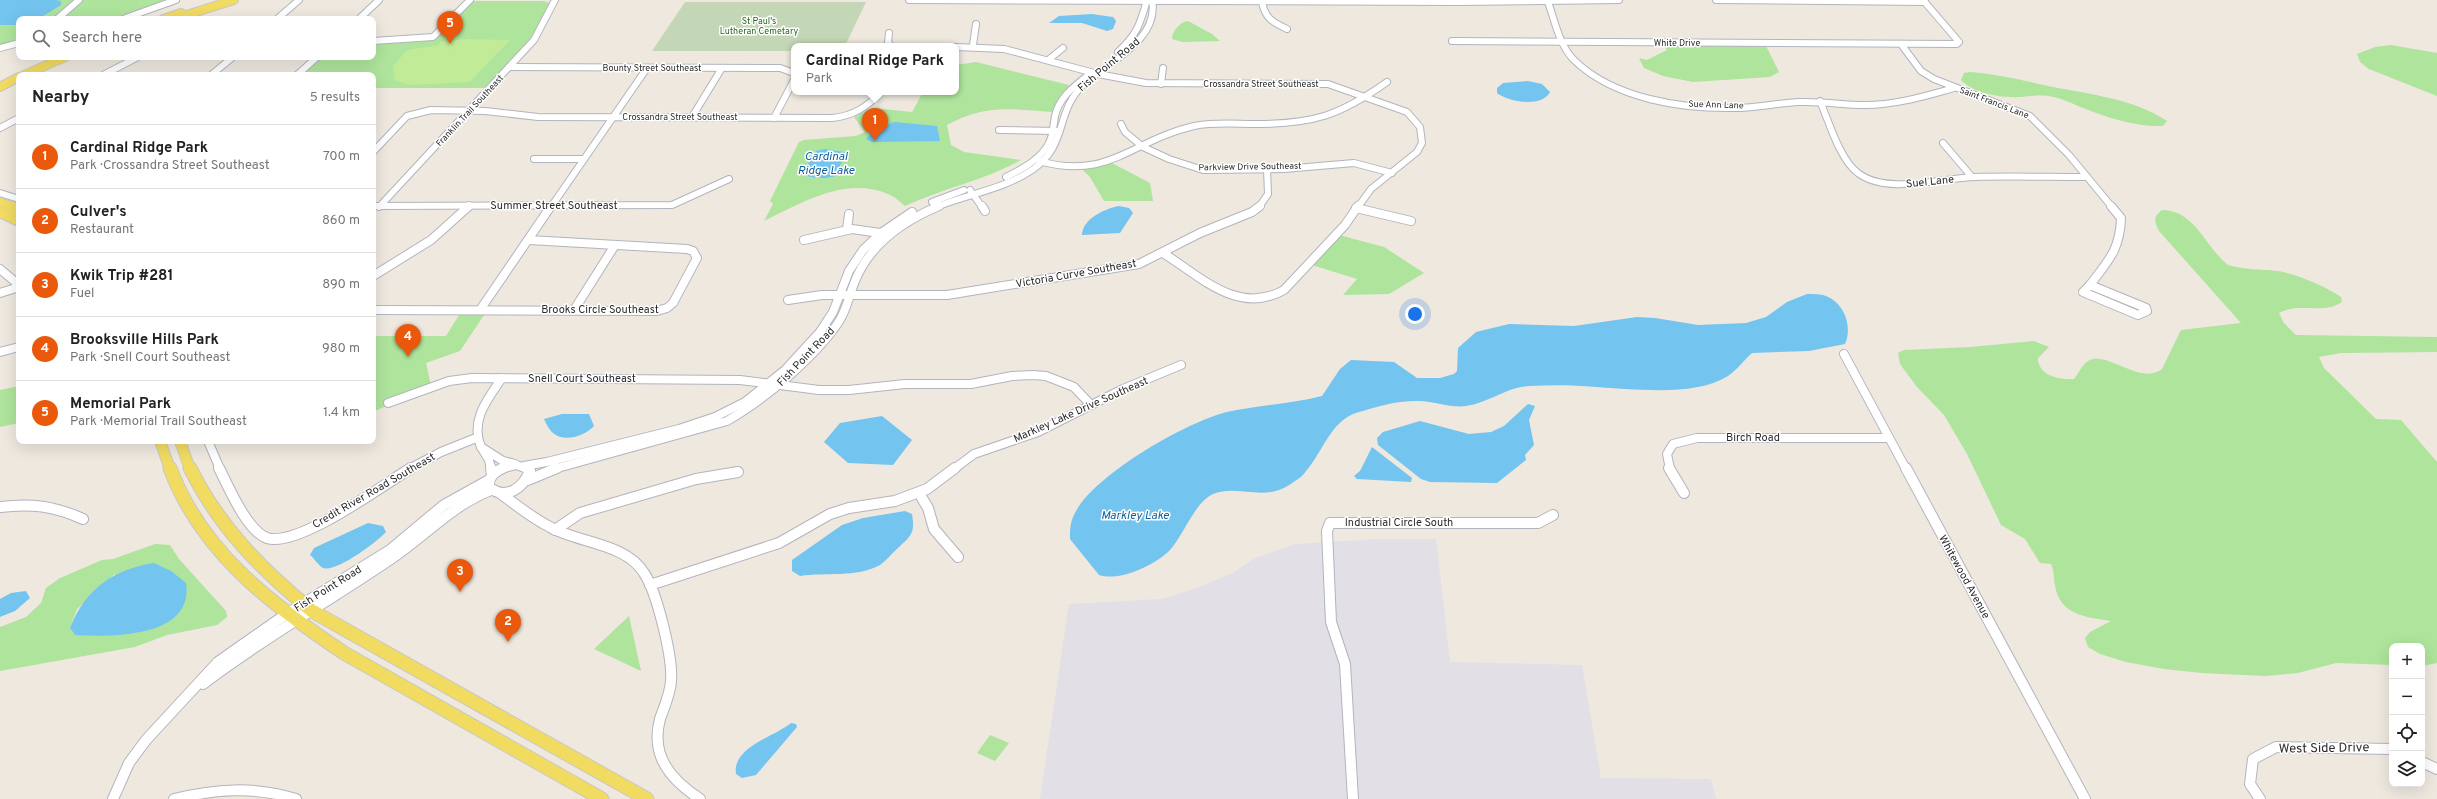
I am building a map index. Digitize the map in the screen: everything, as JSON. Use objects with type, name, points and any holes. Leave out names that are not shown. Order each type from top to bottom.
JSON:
[{"type":"main road","points":[[172,16],[223,0]]},
{"type":"main road","points":[[183,16],[234,0]]},
{"type":"main road","points":[[31,72],[58,60]]},
{"type":"main road","points":[[40,72],[66,60]]},
{"type":"main road","points":[[0,87],[16,79]]},
{"type":"main road","points":[[0,92],[16,84]]},
{"type":"main road","points":[[0,202],[16,209]]},
{"type":"main road","points":[[0,212],[16,220]]},
{"type":"main road","points":[[161,444],[170,472],[179,490],[214,545],[247,582],[289,618],[341,652],[602,799]]},
{"type":"main road","points":[[181,444],[194,476],[218,518],[247,553],[308,608],[647,799]]},
{"type":"street","points":[[60,16],[79,0]]},
{"type":"street","points":[[131,16],[176,0]]},
{"type":"street","points":[[280,16],[299,0]]},
{"type":"street","points":[[362,16],[379,0]]},
{"type":"street","points":[[376,40],[433,37],[470,0]]},
{"type":"street","name":"Franklin Trail Southeast","points":[[377,206],[510,68],[534,40],[555,0]]},
{"type":"street","points":[[909,0],[1262,2],[1548,2],[1619,0]]},
{"type":"street","points":[[1716,0],[1924,1],[1959,42],[1957,44],[1944,45],[1901,44]]},
{"type":"street","name":"Fish Point Road","points":[[113,799],[129,764],[146,740],[174,708],[210,678],[289,618],[398,554],[456,506],[471,497],[496,491],[511,491],[527,481],[550,470],[727,421],[750,409],[780,384],[833,330],[841,319],[850,294],[865,262],[886,238],[924,212],[1004,178],[1034,159],[1049,142],[1057,109],[1068,91],[1132,48],[1142,37],[1151,17],[1149,1]]},
{"type":"street","points":[[1262,2],[1264,15],[1268,20],[1287,29]]},
{"type":"street","name":"Sue Ann Lane","points":[[1548,2],[1563,42],[1572,58],[1591,72],[1623,89],[1642,96],[1677,104],[1737,108],[1784,102],[1820,102],[1866,105],[1919,98],[1954,88]]},
{"type":"street","points":[[973,45],[976,24]]},
{"type":"street","points":[[889,33],[889,43]]},
{"type":"street","name":"White Drive","points":[[1452,41],[1901,44]]},
{"type":"street","points":[[0,48],[16,44]]},
{"type":"street","name":"Saint Francis Lane","points":[[1901,44],[1921,71],[1954,88],[2030,116],[2087,177],[2121,218],[2120,246],[2090,285]]},
{"type":"street","name":"Crossandra Street Southeast","points":[[959,47],[973,45],[1003,48],[1122,80],[1161,84],[1312,83],[1341,86],[1407,112],[1416,120],[1420,127],[1422,143],[1417,152],[1371,190],[1356,208],[1345,225],[1295,280],[1275,295],[1245,298],[1217,290],[1194,272],[1163,253]]},
{"type":"street","points":[[1048,60],[1063,48]]},
{"type":"street","points":[[109,72],[132,60]]},
{"type":"street","points":[[215,72],[229,60]]},
{"type":"street","points":[[300,72],[314,60]]},
{"type":"street","name":"Bounty Street Southeast","points":[[510,68],[780,68],[791,72]]},
{"type":"street","points":[[480,310],[647,68]]},
{"type":"street","points":[[692,118],[722,68]]},
{"type":"street","points":[[1161,84],[1163,68]]},
{"type":"street","name":"Fish Point Road","points":[[308,608],[390,550],[444,505],[503,468],[520,465],[540,465],[586,451],[612,446],[706,420],[735,408],[768,383],[818,334],[836,306],[855,261],[880,233],[898,220],[928,204],[1020,177],[1043,162],[1057,145],[1066,111],[1074,95],[1095,73]]},
{"type":"street","points":[[1034,159],[1056,166],[1086,167],[1116,159],[1174,131],[1190,127],[1287,124],[1322,119],[1344,110],[1368,96],[1387,82]]},
{"type":"street","points":[[774,118],[791,86]]},
{"type":"street","name":"Crossandra Street Southeast","points":[[376,149],[402,120],[413,113],[431,110],[470,110],[538,117],[774,118],[849,116],[863,110],[878,95]]},
{"type":"street","name":"Suel Lane","points":[[1820,102],[1846,159],[1858,174],[1880,182],[1910,185],[1972,177],[2087,177]]},
{"type":"street","points":[[0,119],[15,122]]},
{"type":"street","points":[[0,128],[15,122]]},
{"type":"street","name":"Parkview Drive Southeast","points":[[1121,124],[1122,131],[1145,146],[1177,164],[1190,168],[1296,168],[1349,161],[1377,166],[1392,173]]},
{"type":"street","points":[[999,130],[1061,131]]},
{"type":"street","points":[[1943,143],[1972,177]]},
{"type":"street","points":[[534,159],[584,159]]},
{"type":"street","name":"Victoria Curve Southeast","points":[[788,300],[840,294],[947,296],[1123,268],[1139,264],[1200,233],[1252,212],[1262,205],[1268,194],[1267,169]]},
{"type":"street","name":"Summer Street Southeast","points":[[377,206],[672,205],[729,179]]},
{"type":"street","points":[[971,191],[985,211]]},
{"type":"street","points":[[0,194],[16,198]]},
{"type":"street","points":[[376,274],[431,240],[469,206]]},
{"type":"street","points":[[1356,208],[1411,221]]},
{"type":"street","points":[[847,230],[849,214]]},
{"type":"street","points":[[804,240],[847,230],[865,229],[880,233]]},
{"type":"street","name":"Brooks Circle Southeast","points":[[376,310],[657,311],[667,308],[673,303],[696,258],[693,251],[687,249],[529,240]]},
{"type":"street","points":[[574,310],[615,245]]},
{"type":"street","points":[[0,269],[16,283]]},
{"type":"street","points":[[2090,285],[2146,308],[2147,311],[2138,315],[2083,292],[2090,285]]},
{"type":"street","points":[[0,293],[16,287]]},
{"type":"street","points":[[0,352],[16,348]]},
{"type":"street","name":"Whitewood Avenue","points":[[1844,354],[2085,799]]},
{"type":"street","name":"Markley Lake Drive Southeast","points":[[650,585],[779,543],[830,514],[849,508],[895,501],[919,492],[941,481],[974,454],[1038,432],[1091,405],[1181,365]]},
{"type":"street","name":"Snell Court Southeast","points":[[388,403],[448,381],[472,378],[740,380],[819,390],[849,390],[905,384],[970,384],[1012,376],[1033,375],[1046,376],[1074,387],[1091,405]]},
{"type":"street","points":[[502,378],[477,419],[475,430],[479,442],[489,460],[490,477],[488,484],[496,491],[515,502],[555,530],[610,550],[629,559],[644,572],[650,585],[671,669],[670,692],[658,737],[659,754],[667,773],[682,788],[700,799]]},
{"type":"street","name":"Birch Road","points":[[1684,493],[1670,471],[1667,454],[1674,444],[1697,438],[1889,438]]},
{"type":"street","points":[[479,442],[503,461],[520,465],[530,471],[527,481],[515,502]]},
{"type":"street","name":"Credit River Road Southeast","points":[[209,444],[219,470],[252,524],[260,534],[268,539],[278,540],[298,534],[340,514],[422,461],[479,442]]},
{"type":"street","points":[[555,530],[575,516],[594,509],[696,479],[738,472]]},
{"type":"street","points":[[919,492],[928,508],[934,529],[958,557]]},
{"type":"street","points":[[0,507],[32,503],[52,506],[83,519]]},
{"type":"street","name":"Industrial Circle South","points":[[1353,799],[1344,664],[1331,622],[1327,532],[1330,523],[1538,523],[1553,515]]},
{"type":"street","name":"West Side Drive","points":[[2260,799],[2250,784],[2253,759],[2276,748],[2389,749]]},
{"type":"street","points":[[2425,763],[2437,768]]},
{"type":"street","points":[[174,799],[200,794],[251,791],[296,799]]},
{"type":"shaded area","points":[[1380,539],[1436,539],[1450,662],[1582,665],[1601,778],[1711,779],[1716,799],[1040,799],[1069,604],[1161,599],[1195,589],[1233,573],[1253,559],[1296,544]]},
{"type":"green space","points":[[0,0],[172,0],[125,16],[16,16],[16,43],[0,47]]},
{"type":"green space","points":[[544,1],[549,3],[536,32],[488,88],[376,88],[376,72],[304,72],[317,60],[376,60],[376,42],[425,40],[471,2]]},
{"type":"green space","name":"St Paul's Lutheran Cemetary","points":[[685,2],[866,2],[846,43],[791,43],[791,51],[652,51]]},
{"type":"green space","points":[[1188,21],[1212,34],[1220,41],[1183,42],[1172,39],[1173,33],[1177,27]]},
{"type":"green space","points":[[467,39],[510,40],[470,82],[409,85],[395,80],[393,66],[407,50],[439,45],[440,42]]},
{"type":"green space","points":[[1664,45],[1766,46],[1779,72],[1770,77],[1693,82],[1663,76],[1644,68],[1639,58],[1647,60],[1667,50]]},
{"type":"green space","points":[[2391,45],[2437,53],[2437,96],[2369,69],[2360,62],[2357,54],[2375,47]]},
{"type":"green space","points":[[976,62],[1069,85],[1052,112],[1010,109],[986,111],[961,118],[947,125],[951,145],[964,152],[1021,160],[978,179],[905,206],[888,194],[872,189],[856,188],[824,194],[764,221],[773,204],[770,201],[799,142],[804,140],[856,136],[865,132],[854,117],[873,108],[912,112],[921,95],[959,95],[959,65]]},
{"type":"green space","points":[[1970,72],[1990,74],[2109,98],[2140,107],[2167,121],[2163,126],[2142,125],[2112,118],[2062,99],[2049,96],[1997,96],[1973,89],[1961,80],[1964,73]]},
{"type":"green space","points":[[1110,162],[1150,183],[1153,201],[1104,201],[1090,177],[1081,168]]},
{"type":"green space","points":[[2162,210],[2183,216],[2192,223],[2220,258],[2228,265],[2246,269],[2277,271],[2293,274],[2319,285],[2341,297],[2342,302],[2335,306],[2327,308],[2294,308],[2279,313],[2284,323],[2296,335],[2437,337],[2437,352],[2341,353],[2319,357],[2324,368],[2376,419],[2401,420],[2437,462],[2437,663],[2425,665],[2425,643],[2389,643],[2389,665],[2336,663],[2298,673],[2265,676],[2202,673],[2164,669],[2126,662],[2100,654],[2088,647],[2085,638],[2090,632],[2111,621],[2083,616],[2068,609],[2062,603],[2054,582],[2051,564],[2040,563],[2025,539],[2001,525],[1967,454],[1944,415],[1917,387],[1900,364],[1898,353],[1904,350],[1971,347],[2034,341],[2049,347],[2038,358],[2039,364],[2046,373],[2056,378],[2074,379],[2088,361],[2096,359],[2114,363],[2134,371],[2153,373],[2162,369],[2181,330],[2241,323],[2159,231],[2155,219]]},
{"type":"green space","points":[[1339,235],[1384,247],[1424,273],[1389,294],[1343,295],[1357,279],[1312,265]]},
{"type":"green space","points":[[461,312],[486,312],[460,351],[426,363],[431,385],[376,411],[376,336],[446,336]]},
{"type":"green space","points":[[16,387],[16,424],[0,427],[0,390]]},
{"type":"green space","points":[[155,544],[170,545],[179,559],[226,611],[227,617],[217,625],[167,635],[135,647],[0,671],[0,627],[26,617],[41,603],[46,588],[60,578],[102,560],[113,559]],"holes":[[[115,574],[112,635],[75,635],[70,628],[77,609]]]},
{"type":"green space","points":[[629,616],[641,671],[594,649]]},
{"type":"green space","points":[[990,735],[1009,743],[995,761],[977,753]]},
{"type":"water","points":[[0,0],[61,1],[61,5],[43,16],[16,16],[16,25],[0,25]]},
{"type":"water","points":[[1092,14],[1113,17],[1116,21],[1113,29],[1107,31],[1082,23],[1049,23],[1059,16]]},
{"type":"water","points":[[1528,81],[1542,84],[1550,92],[1546,97],[1533,102],[1516,101],[1497,93],[1497,88],[1503,83]]},
{"type":"water","points":[[894,122],[937,126],[940,141],[872,142],[866,139],[872,132]]},
{"type":"water","name":"Cardinal Ridge Lake","points":[[825,149],[850,153],[840,166],[839,169],[842,172],[828,178],[817,178],[801,175],[816,151]]},
{"type":"water","points":[[1119,206],[1129,208],[1133,213],[1120,233],[1082,235],[1083,229],[1090,219],[1108,209]]},
{"type":"water","name":"Markley Lake","points":[[1807,294],[1823,295],[1830,298],[1841,308],[1845,315],[1848,330],[1845,344],[1809,351],[1752,353],[1728,376],[1714,383],[1699,387],[1646,390],[1554,385],[1529,386],[1513,389],[1482,402],[1466,406],[1413,401],[1380,406],[1347,417],[1333,430],[1312,464],[1303,475],[1282,489],[1262,493],[1223,491],[1213,494],[1207,498],[1195,512],[1170,550],[1164,556],[1137,571],[1117,576],[1107,577],[1099,575],[1070,539],[1072,520],[1085,498],[1121,467],[1143,452],[1166,438],[1189,427],[1227,412],[1322,396],[1340,369],[1351,360],[1394,362],[1417,378],[1440,378],[1454,374],[1457,371],[1458,348],[1476,332],[1509,324],[1574,326],[1637,317],[1655,318],[1698,325],[1746,323],[1766,317],[1787,302]]},
{"type":"water","points":[[1528,404],[1535,406],[1529,420],[1534,445],[1525,455],[1526,460],[1497,483],[1430,482],[1421,479],[1378,445],[1377,438],[1383,432],[1420,421],[1469,434],[1491,432],[1504,426]]},
{"type":"water","points":[[562,414],[589,414],[594,426],[590,430],[580,435],[563,438],[550,430],[544,419]]},
{"type":"water","points":[[882,416],[912,440],[893,465],[848,463],[824,442],[840,423]]},
{"type":"water","points":[[1372,447],[1412,478],[1411,482],[1357,479],[1354,476],[1360,471]]},
{"type":"water","points":[[905,511],[912,514],[913,530],[907,540],[880,565],[861,572],[841,574],[800,576],[792,571],[792,560],[842,525],[863,518]]},
{"type":"water","points":[[368,523],[383,526],[386,532],[366,549],[347,561],[337,566],[323,568],[310,555],[314,548]]},
{"type":"water","points":[[154,563],[171,571],[186,583],[185,601],[177,615],[164,624],[147,630],[128,634],[91,636],[75,635],[70,628],[76,614],[93,592],[103,583],[126,570]]},
{"type":"water","points":[[26,591],[30,598],[15,611],[0,617],[0,599],[11,593]]},
{"type":"water","points":[[791,723],[796,724],[797,727],[756,775],[742,778],[736,774],[737,765],[747,750]]},
{"type":"place","name":"Memorial Park","points":[[450,44]]},
{"type":"place","name":"Cardinal Ridge Park","points":[[875,141]]},
{"type":"place","name":"Brooksville Hills Park","points":[[408,357]]},
{"type":"place","name":"Kwik Trip #281","points":[[460,592]]},
{"type":"place","name":"Culver's","points":[[508,642]]}]
